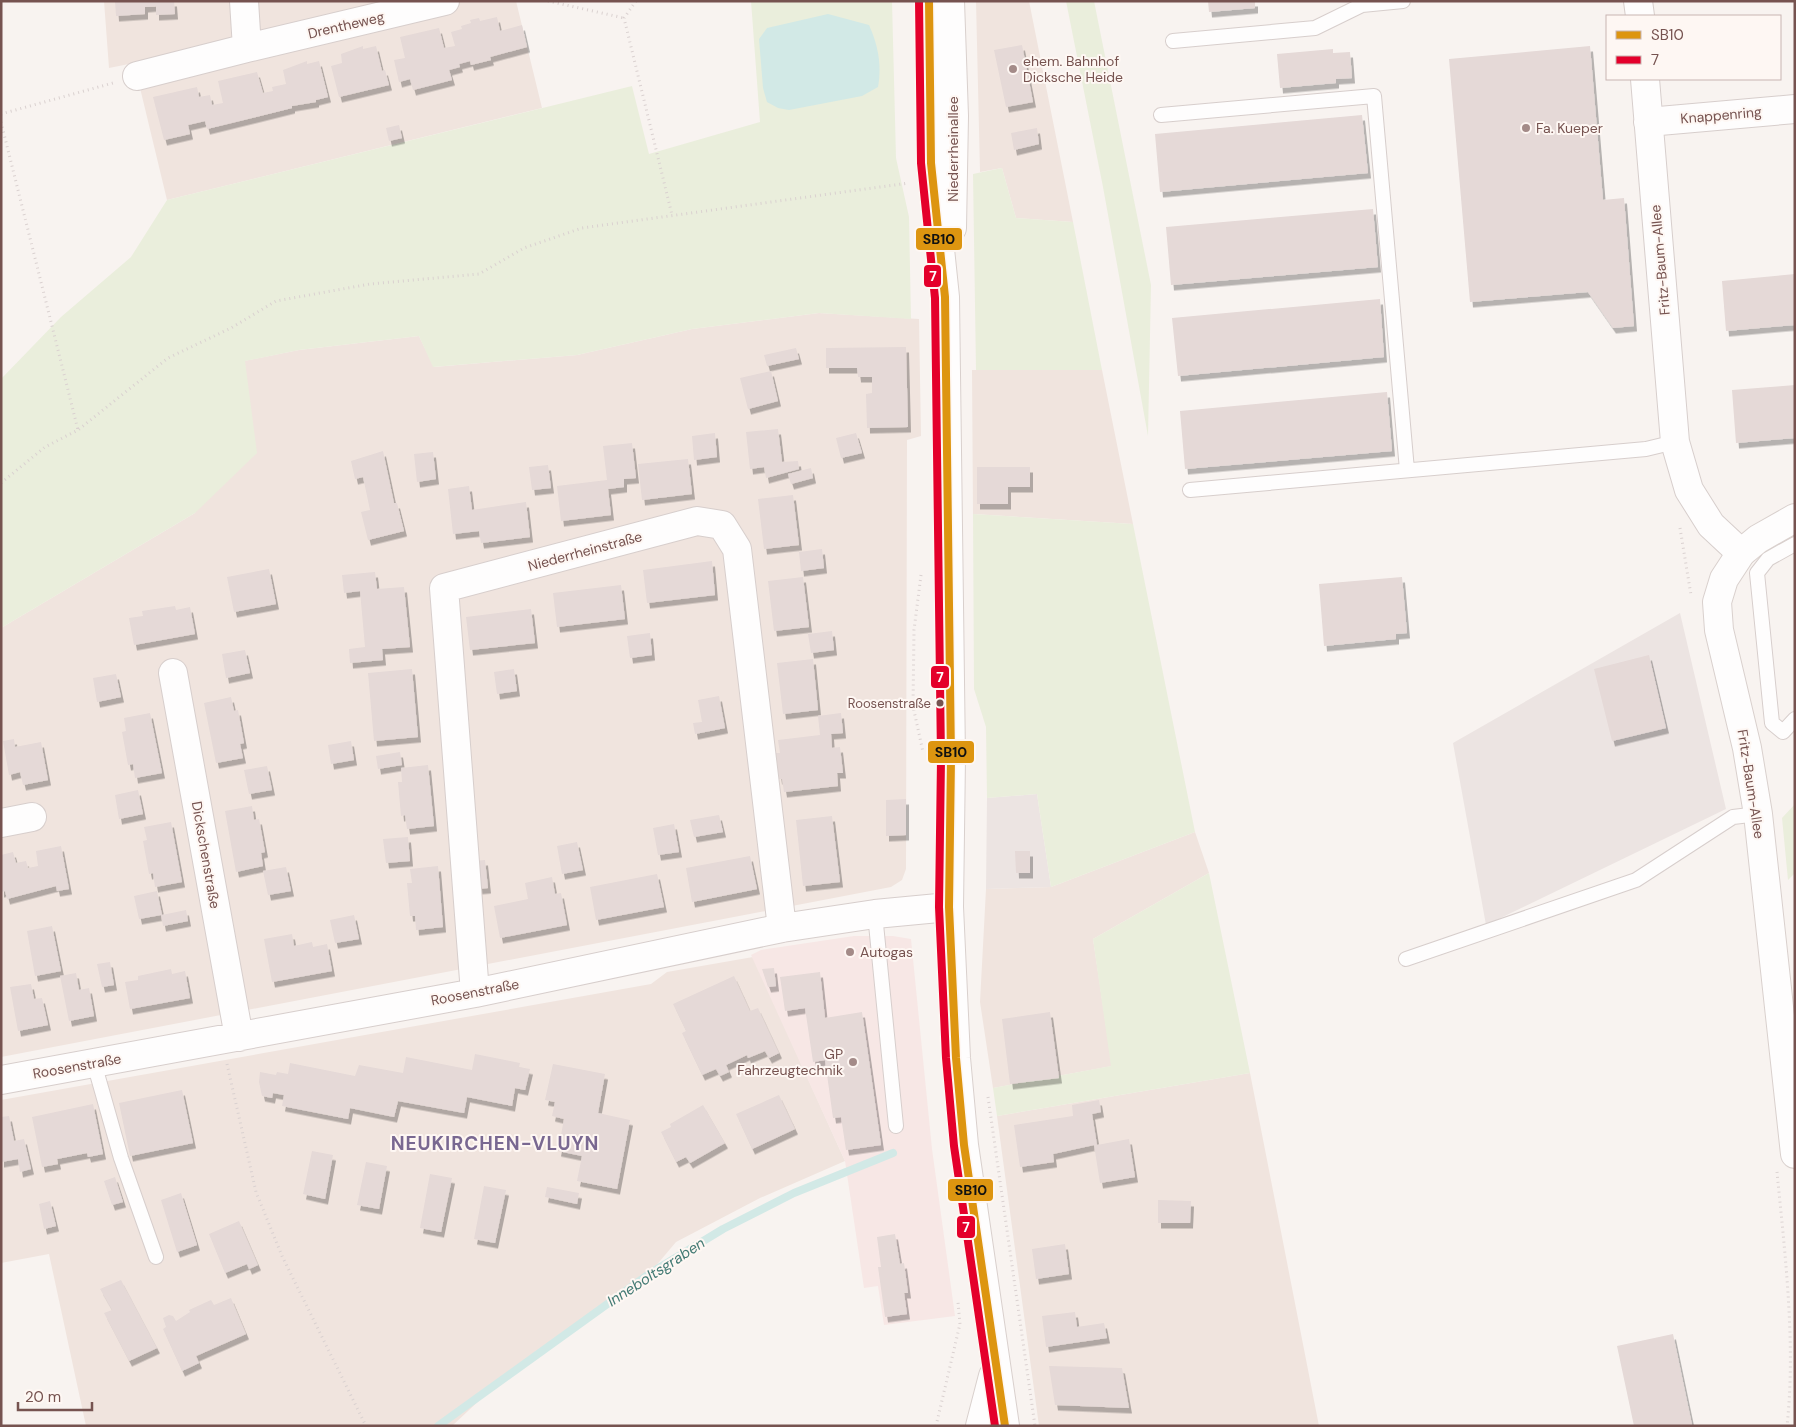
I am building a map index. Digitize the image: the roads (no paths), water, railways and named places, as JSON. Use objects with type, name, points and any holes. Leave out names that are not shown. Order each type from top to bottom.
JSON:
[{"type":"street","points":[[244,1],[247,48]]},
{"type":"street","name":"Drentheweg","points":[[138,76],[445,1]]},
{"type":"street","name":"Niederrheinallee","points":[[929,1],[931,162],[946,297],[951,758],[949,907],[956,1058],[962,1126],[1005,1426]]},
{"type":"street","name":"Niederrheinallee","points":[[946,297],[952,233],[954,162],[950,1]]},
{"type":"street","points":[[1638,1],[1640,15]]},
{"type":"street","name":"Fritz-Baum-Allee","points":[[1645,80],[1674,442],[1689,490],[1711,525],[1741,553],[1724,579],[1717,602],[1719,630],[1747,748],[1788,1029],[1789,1147]]},
{"type":"street","name":"Knappenring","points":[[1648,122],[1795,108]]},
{"type":"street","points":[[1741,553],[1758,539],[1795,518]]},
{"type":"street","name":"Niederrheinstraße","points":[[475,993],[444,588],[697,521],[722,525],[737,549],[782,928]]},
{"type":"street","name":"Dickschenstraße","points":[[173,673],[231,1039]]},
{"type":"street","points":[[1,823],[32,817]]},
{"type":"street","name":"Roosenstraße","points":[[1,1080],[475,993],[782,928],[874,914],[949,907]]},
{"type":"street","points":[[980,1426],[996,1368]]},
{"type":"lane","points":[[1173,41],[1315,28],[1361,3],[1403,1]]},
{"type":"lane","points":[[1161,115],[1374,96],[1407,470]]},
{"type":"lane","points":[[1190,490],[1646,449],[1674,442]]},
{"type":"lane","points":[[1795,544],[1768,559],[1757,573],[1772,723],[1783,732],[1795,719]]},
{"type":"lane","points":[[1406,959],[1636,880],[1732,817],[1758,814]]},
{"type":"lane","points":[[874,914],[896,1126]]},
{"type":"lane","points":[[94,1063],[121,1158],[156,1257]]},
{"type":"water","points":[[828,14],[869,25],[878,55],[880,71],[878,87],[862,96],[789,110],[778,108],[767,102],[763,88],[759,39],[767,28]]},
{"type":"waterway","name":"Inneboltsgraben","points":[[438,1426],[649,1274],[723,1229],[794,1193],[893,1153]]},
{"type":"place","name":"ehem. Bahnhof Dicksche Heide","points":[[1013,69]]},
{"type":"place","name":"Fa. Kueper","points":[[1526,128]]},
{"type":"place","name":"Roosenstraße","points":[[940,703]]},
{"type":"place","name":"Autogas","points":[[850,952]]},
{"type":"place","name":"GP Fahrzeugtechnik","points":[[853,1062]]},
{"type":"district","name":"NEUKIRCHEN-VLUYN","points":[[495,1143]]}]
